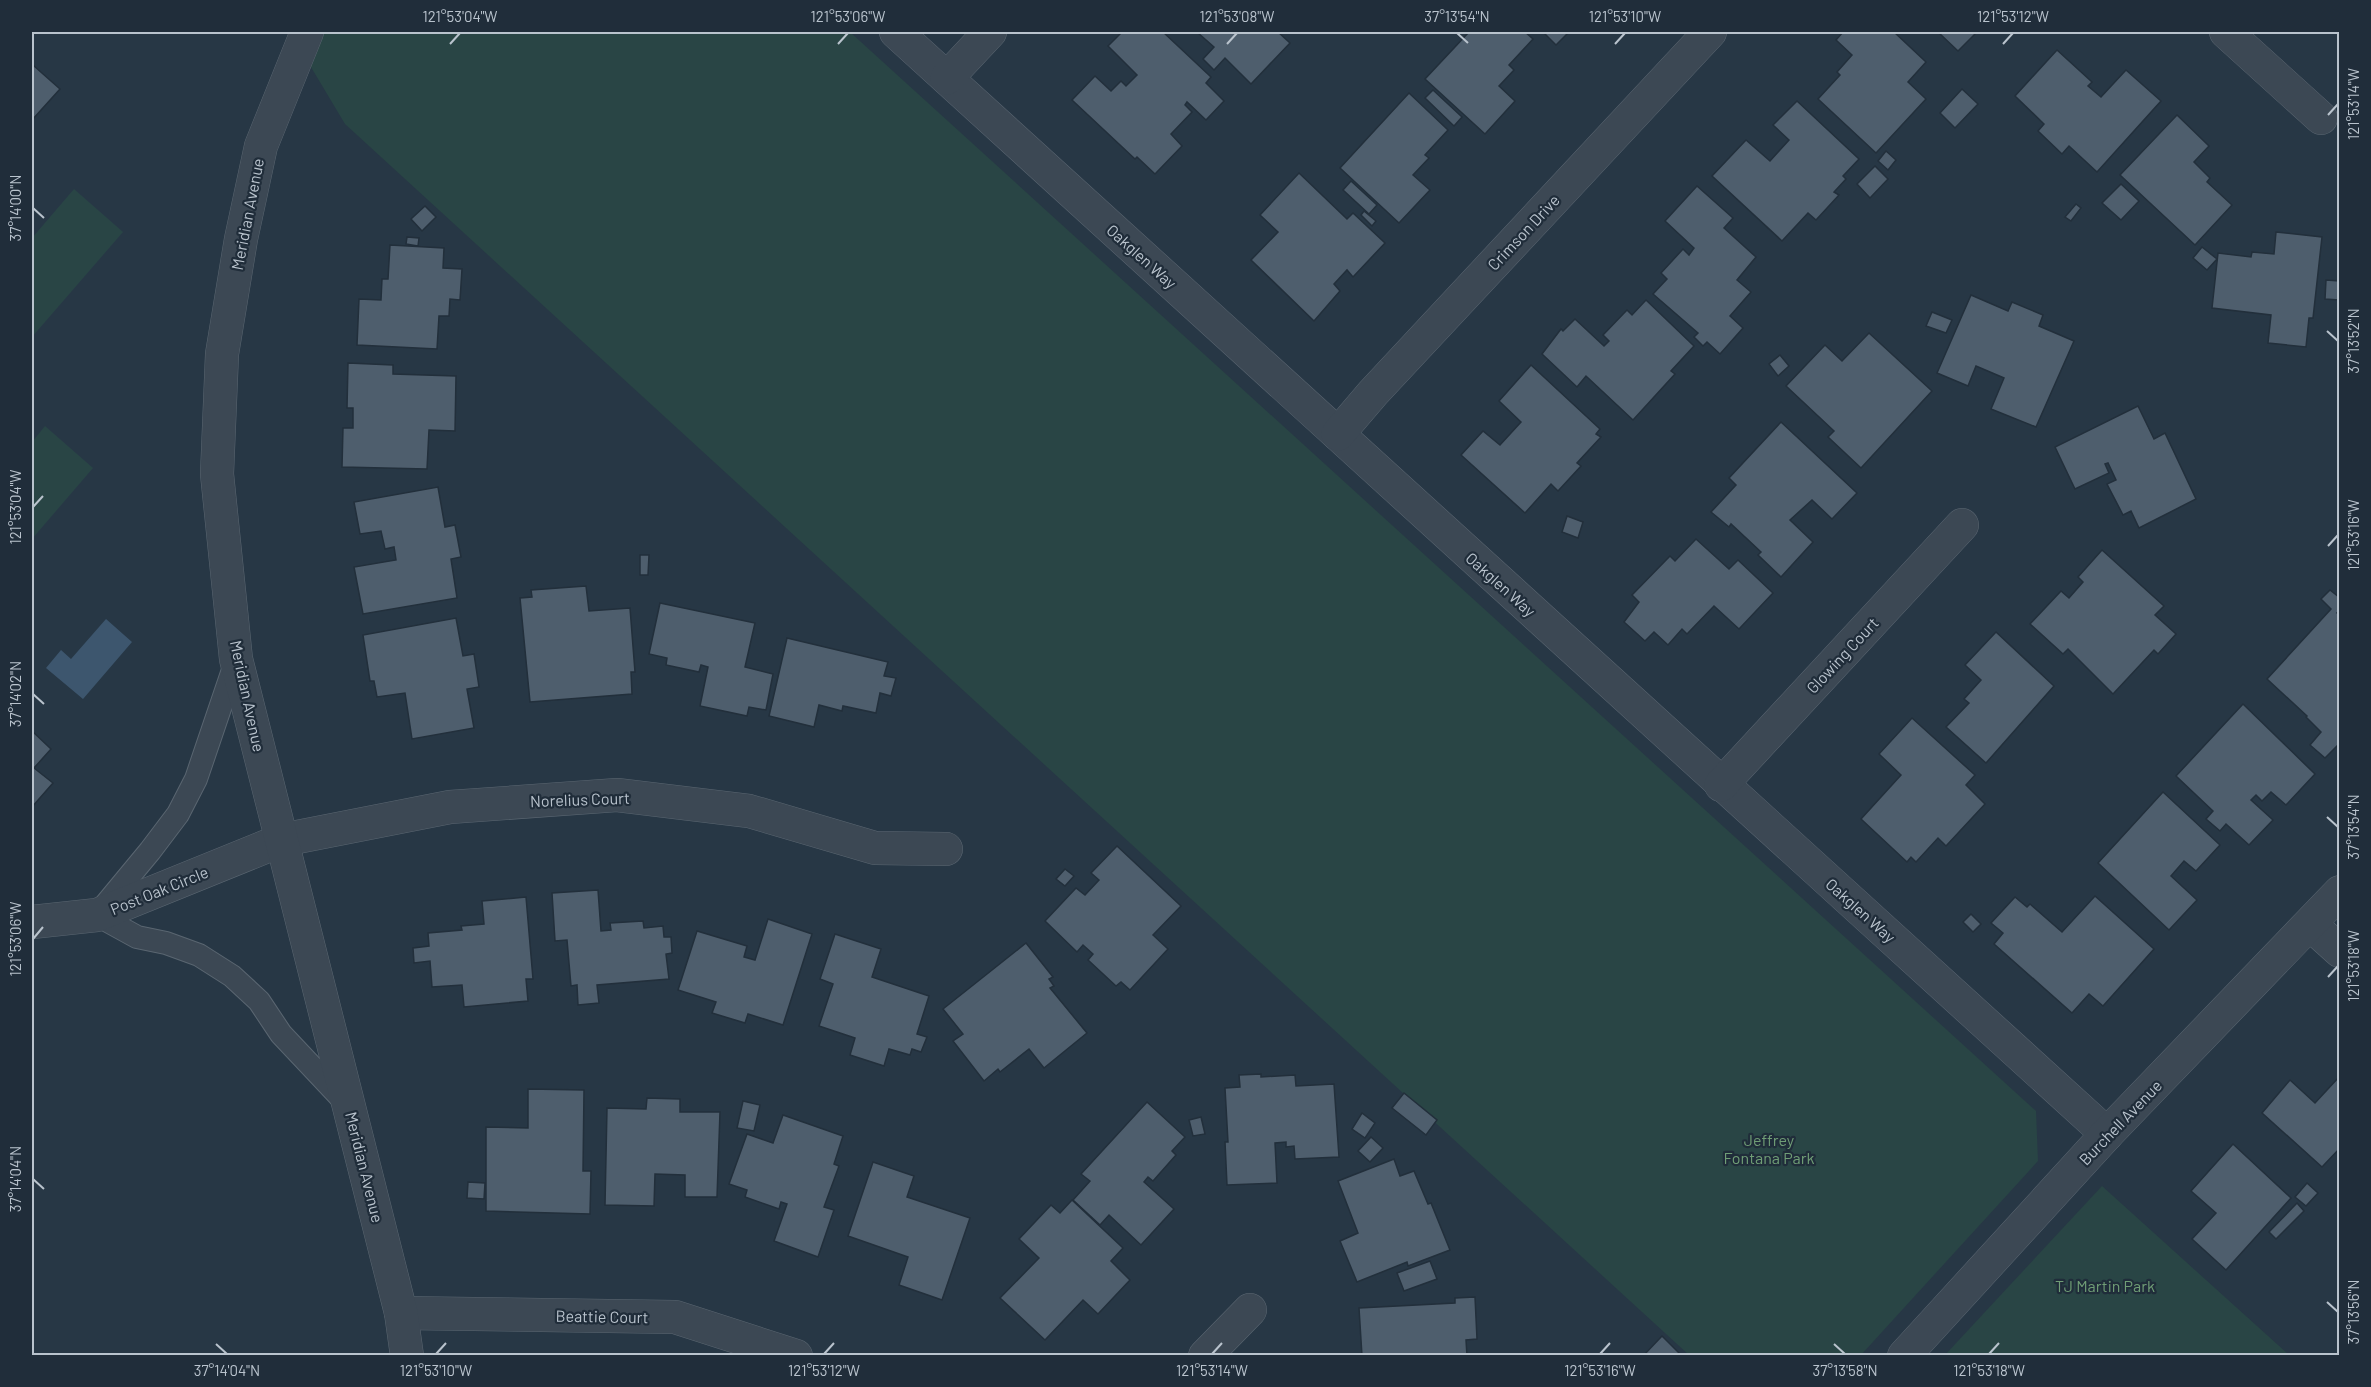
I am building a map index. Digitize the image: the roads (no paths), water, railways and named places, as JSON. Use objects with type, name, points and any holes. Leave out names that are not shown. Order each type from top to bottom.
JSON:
[{"type":"street","name":"Meridian Avenue","points":[[307,32],[261,146],[241,239],[222,354],[218,474],[236,659],[351,1109],[401,1313],[407,1356]]},
{"type":"street","name":"Oakglen Way","points":[[896,32],[1721,785],[2108,1134]]},
{"type":"street","points":[[947,78],[990,32]]},
{"type":"street","name":"Crimson Drive","points":[[1338,434],[1710,32]]},
{"type":"street","points":[[2226,32],[2321,118]]},
{"type":"street","name":"Glowing Court","points":[[1721,785],[1962,525]]},
{"type":"street","name":"Norelius Court","points":[[282,840],[450,807],[617,795],[749,811],[875,848],[946,849]]},
{"type":"street","name":"Post Oak Circle","points":[[32,922],[97,915],[282,840]]},
{"type":"street","name":"Burchell Avenue","points":[[1904,1356],[2108,1134],[2340,892]]},
{"type":"street","points":[[2310,924],[2340,951]]},
{"type":"street","points":[[1205,1356],[1250,1310]]},
{"type":"street","name":"Beattie Court","points":[[401,1313],[675,1317],[796,1356]]},
{"type":"lane","points":[[236,659],[196,779],[178,814],[97,915],[137,937],[166,943],[200,955],[232,976],[259,1001],[281,1034],[351,1109]]},
{"type":"water","points":[[106,619],[132,642],[83,699],[46,668],[61,650],[71,659]]},
{"type":"park label","name":"Jeffrey Fontana Park","points":[[1769,1148]]},
{"type":"park label","name":"TJ Martin Park","points":[[2105,1285]]}]
